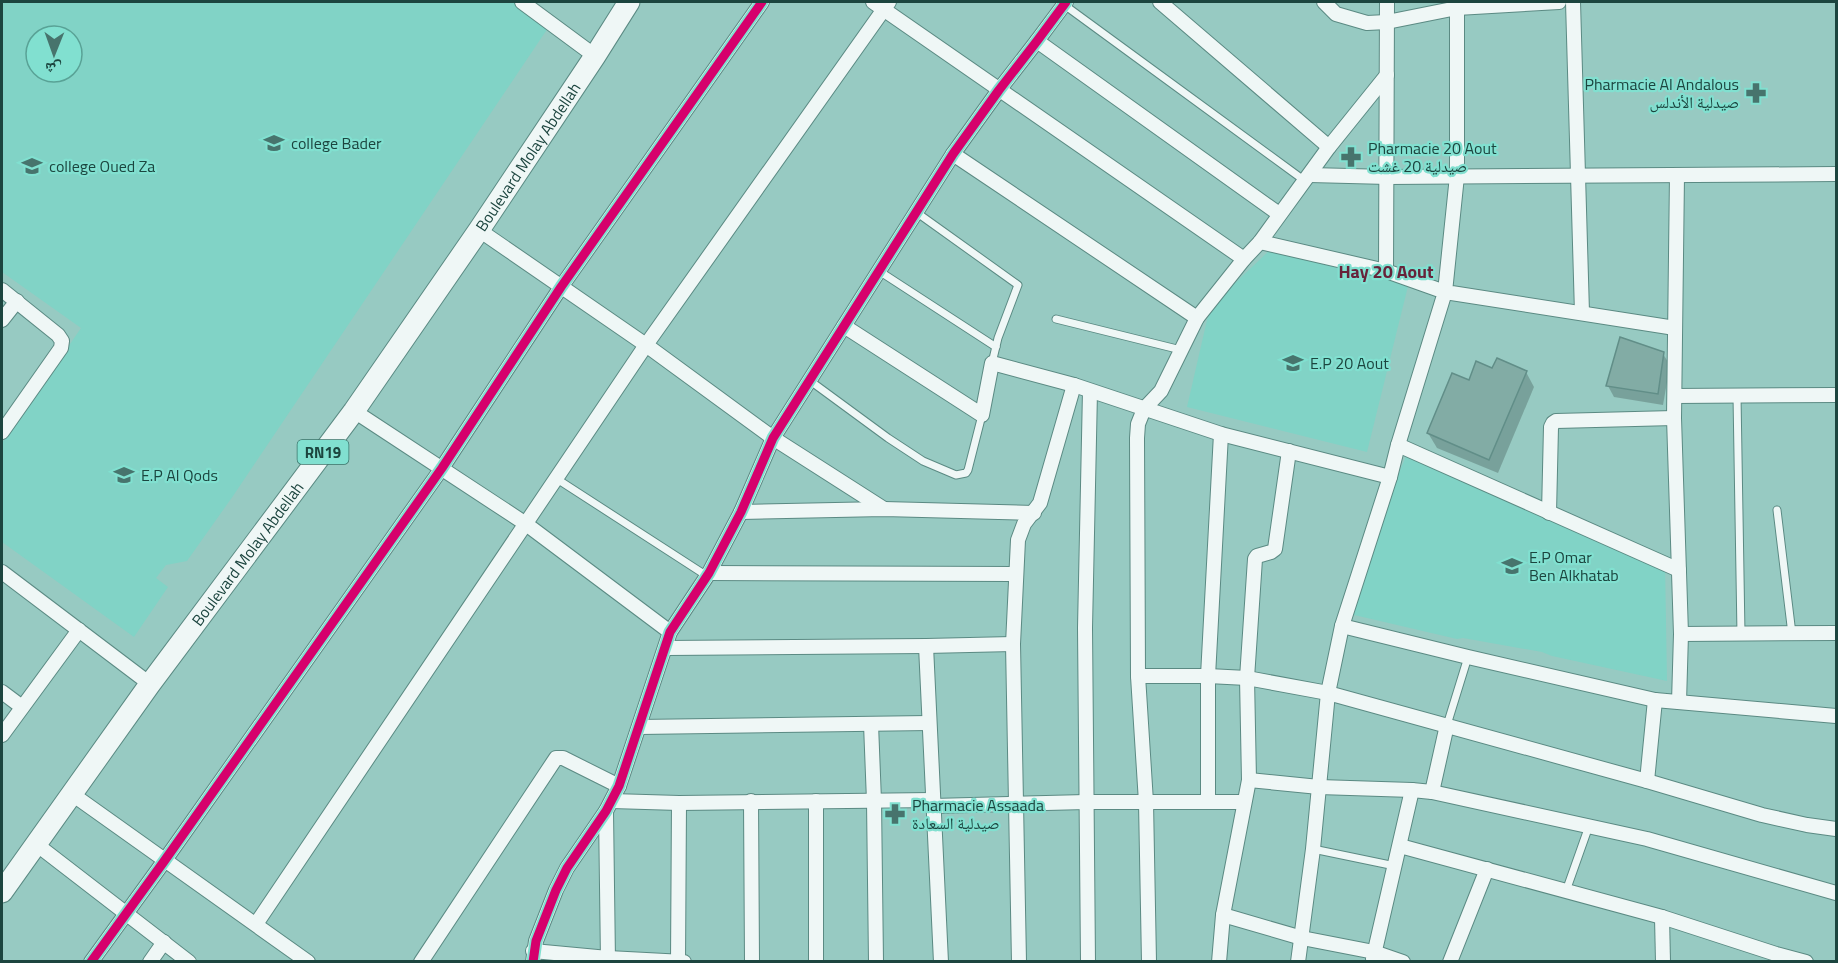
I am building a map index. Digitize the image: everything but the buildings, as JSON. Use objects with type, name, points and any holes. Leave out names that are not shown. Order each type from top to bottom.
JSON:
[{"type":"main road","name":"Boulevard Molay Abdellah","points":[[2,892],[150,684],[354,411],[479,230],[629,2]]},
{"type":"street","points":[[522,2],[595,56]]},
{"type":"street","points":[[91,962],[442,468],[561,287],[762,2]]},
{"type":"street","points":[[1160,2],[1329,147]]},
{"type":"street","points":[[1324,2],[1336,14],[1367,23],[1387,22],[1457,5],[1559,2]]},
{"type":"street","points":[[1386,271],[1387,2]]},
{"type":"street","points":[[1573,2],[1582,313]]},
{"type":"street","points":[[684,962],[533,956],[556,890],[567,868],[609,806],[619,786],[670,632],[708,574],[741,512],[773,438],[953,154],[1065,3]]},
{"type":"street","points":[[256,924],[646,345],[882,4],[999,90],[1244,258]]},
{"type":"street","points":[[1298,962],[1313,849],[1328,693],[1342,626],[1390,477],[1445,292],[1457,176],[1457,5]]},
{"type":"street","points":[[1037,42],[1279,214]]},
{"type":"street","points":[[1149,962],[1146,802],[1138,676],[1138,424],[1144,409],[1161,391],[1197,318],[1244,258],[1260,242],[1329,147],[1387,75]]},
{"type":"street","points":[[953,154],[1197,318]]},
{"type":"street","points":[[1308,178],[1836,174]]},
{"type":"street","points":[[1677,175],[1674,418],[1681,634],[1679,702]]},
{"type":"street","points":[[479,230],[646,345],[773,438],[884,509]]},
{"type":"street","points":[[1260,242],[1386,271],[1445,292],[1676,328]]},
{"type":"street","points":[[2,290],[58,335],[62,341],[61,348],[2,432]]},
{"type":"street","points":[[2,320],[17,301]]},
{"type":"street","points":[[843,326],[982,416],[992,363],[1074,385],[1221,434],[1390,477]]},
{"type":"street","points":[[1019,962],[1013,644],[1017,540],[1024,524],[1034,513],[1043,493],[1074,385]]},
{"type":"street","points":[[1088,962],[1085,628],[1090,391]]},
{"type":"street","points":[[1675,396],[1836,395]]},
{"type":"street","points":[[354,411],[526,524],[670,632]]},
{"type":"street","points":[[1549,513],[1551,427],[1553,423],[1556,421],[1674,418]]},
{"type":"street","points":[[1208,801],[1208,676],[1221,434]]},
{"type":"street","points":[[1398,445],[1679,570]]},
{"type":"street","points":[[1219,962],[1223,915],[1250,780],[1247,678],[1254,559],[1274,551],[1289,452]]},
{"type":"street","points":[[741,512],[884,509],[1034,513]]},
{"type":"street","points":[[2,572],[150,684]]},
{"type":"street","points":[[708,574],[1015,574]]},
{"type":"street","points":[[1342,626],[1655,700],[1836,716]]},
{"type":"street","points":[[2,735],[80,630]]},
{"type":"street","points":[[1681,634],[1836,633]]},
{"type":"street","points":[[666,648],[1013,644]]},
{"type":"street","points":[[926,646],[941,962]]},
{"type":"street","points":[[1138,676],[1247,678],[1328,693],[1762,815],[1836,829]]},
{"type":"street","points":[[2,692],[22,707]]},
{"type":"street","points":[[1647,781],[1655,700]]},
{"type":"street","points":[[639,727],[929,723]]},
{"type":"street","points":[[871,724],[876,962]]},
{"type":"street","points":[[1432,792],[1447,725]]},
{"type":"street","points":[[421,962],[556,758],[563,758],[619,786]]},
{"type":"street","points":[[1250,780],[1319,787],[1432,792],[1647,840],[1836,893]]},
{"type":"street","points":[[1374,957],[1412,790]]},
{"type":"street","points":[[72,794],[308,962]]},
{"type":"street","points":[[609,806],[751,801],[1244,802]]},
{"type":"street","points":[[751,801],[752,962]]},
{"type":"street","points":[[816,801],[816,962]]},
{"type":"street","points":[[678,961],[679,803]]},
{"type":"street","points":[[608,960],[609,806]]},
{"type":"street","points":[[36,844],[189,962]]},
{"type":"street","points":[[1400,846],[1662,917],[1776,958],[1806,962]]},
{"type":"street","points":[[1450,962],[1487,870]]},
{"type":"street","points":[[1223,915],[1374,957],[1403,962]]},
{"type":"street","points":[[1662,917],[1663,962]]},
{"type":"street","points":[[150,962],[164,942]]},
{"type":"lane","points":[[1065,3],[1308,178]]},
{"type":"lane","points":[[916,212],[1018,285],[992,363]]},
{"type":"lane","points":[[879,271],[996,347]]},
{"type":"lane","points":[[1056,319],[1181,350]]},
{"type":"lane","points":[[809,380],[923,461],[956,475],[968,470],[982,416]]},
{"type":"lane","points":[[1737,396],[1741,634]]},
{"type":"lane","points":[[557,478],[708,574]]},
{"type":"lane","points":[[1777,510],[1792,634]]},
{"type":"lane","points":[[1447,725],[1468,657]]},
{"type":"lane","points":[[1566,891],[1589,826]]},
{"type":"lane","points":[[1313,849],[1395,866]]},
{"type":"shaded area","name":"college Bader","points":[[2,2],[514,2],[548,28],[187,561],[166,565],[156,578],[168,587],[134,637],[2,542],[2,443],[81,328],[2,272]]},
{"type":"shaded area","name":"E.P 20 Aout","points":[[1272,248],[1409,282],[1367,452],[1187,407],[1212,305]]},
{"type":"shaded area","name":"E.P Omar Ben Alkhatab","points":[[1407,454],[1665,563],[1667,681],[1542,652],[1463,638],[1457,639],[1350,614],[1360,562]]},
{"type":"cycle path","points":[[91,962],[442,468],[561,287],[762,2]]},
{"type":"cycle path","points":[[533,962],[536,941],[556,890],[567,868],[606,811],[619,786],[670,632],[709,573],[741,512],[773,438],[953,154],[1066,2]]},
{"type":"place","name":"Pharmacie Al Andalous صيدلية الأندلس","points":[[1756,93]]},
{"type":"place","name":"college Bader","points":[[274,143]]},
{"type":"place","name":"Pharmacie 20 Aout صيدلية 20 غشت","points":[[1351,157]]},
{"type":"place","name":"college Oued Za","points":[[32,166]]},
{"type":"place","name":"E.P 20 Aout","points":[[1293,363]]},
{"type":"place","name":"E.P Al Qods","points":[[124,475]]},
{"type":"place","name":"E.P Omar Ben Alkhatab","points":[[1512,566]]},
{"type":"place","name":"Pharmacie Assaada صيدلية السعادة","points":[[895,814]]},
{"type":"district","name":"Hay 20 Aout","points":[[1386,271]]}]
